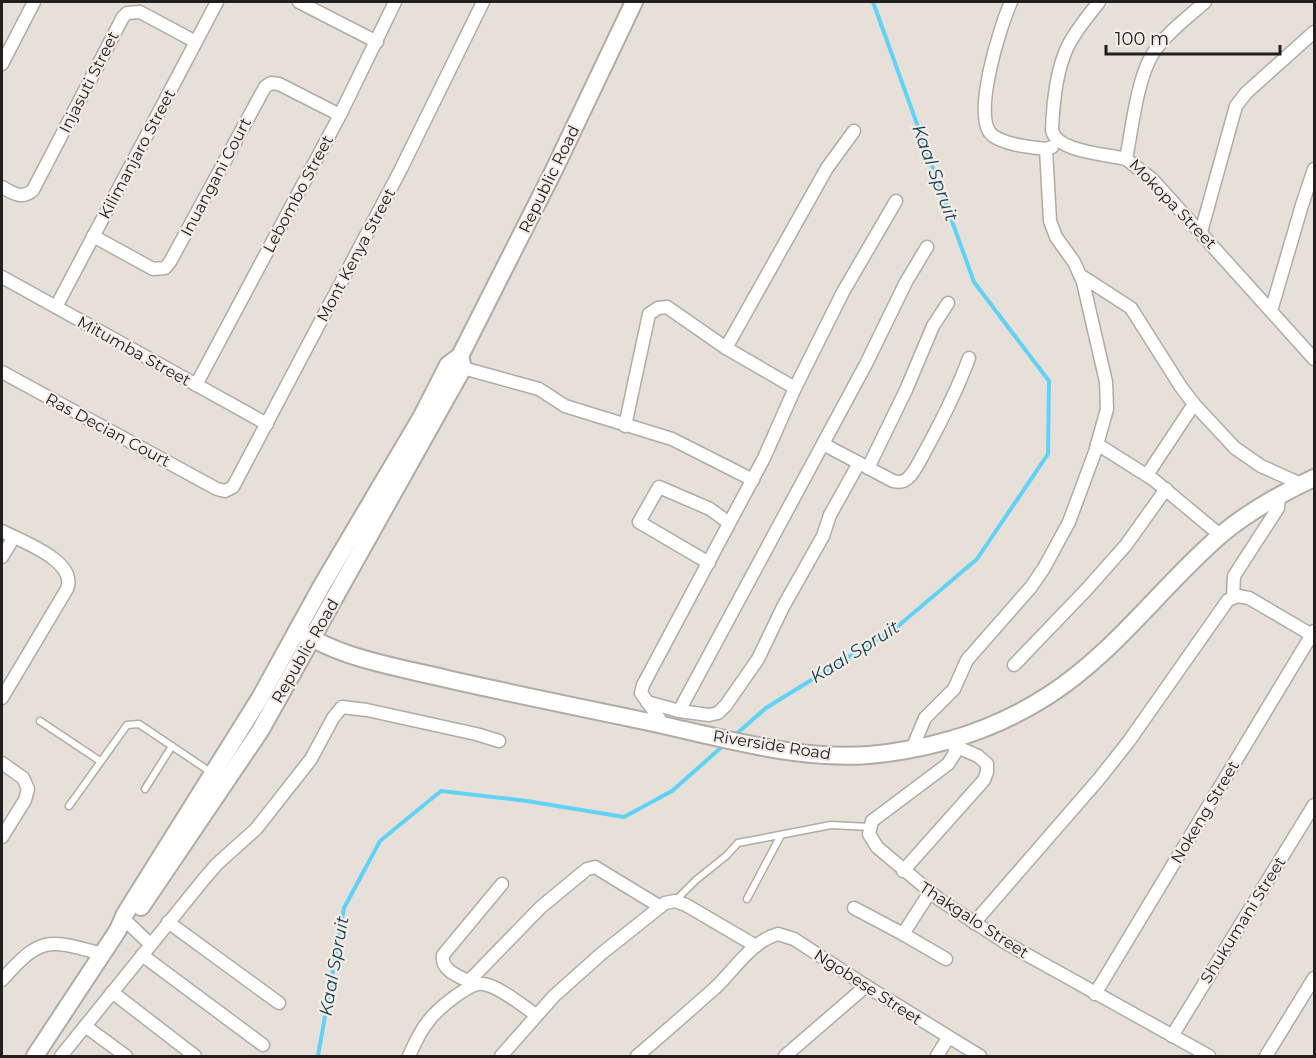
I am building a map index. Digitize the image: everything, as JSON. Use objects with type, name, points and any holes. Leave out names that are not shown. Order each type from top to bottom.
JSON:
[{"type":"street","points":[[2,64],[34,2]]},
{"type":"street","name":"Kilimanjaro Street","points":[[56,307],[217,2]]},
{"type":"street","points":[[299,2],[377,42]]},
{"type":"street","name":"Lebombo Street","points":[[196,385],[340,115],[395,2]]},
{"type":"street","name":"Mont Kenya Street","points":[[215,488],[225,491],[232,488],[400,171],[483,2]]},
{"type":"street","name":"Republic Road","points":[[44,1053],[102,954],[148,898],[260,731],[313,639],[462,362],[634,2]]},
{"type":"street","points":[[1011,2],[1004,16],[993,57],[984,114],[993,136],[1003,140],[1069,147],[1126,159]]},
{"type":"street","points":[[912,748],[925,718],[954,689],[967,660],[1032,587],[1044,568],[1069,522],[1107,409],[1106,382],[1080,275],[1074,262],[1056,237],[1050,221],[1051,145],[1060,69],[1074,35],[1099,2]]},
{"type":"street","name":"Mokopa Street","points":[[1205,2],[1172,31],[1152,55],[1142,83],[1126,159],[1152,178],[1314,359]]},
{"type":"street","name":"Injasuti Street","points":[[2,187],[19,195],[25,195],[33,190],[125,14],[131,11],[140,12],[196,42]]},
{"type":"street","points":[[1201,232],[1236,106],[1246,93],[1314,32]]},
{"type":"street","name":"Inuangani Court","points":[[93,236],[153,269],[165,268],[265,87],[271,83],[279,84],[340,115]]},
{"type":"street","points":[[726,348],[828,168],[854,131]]},
{"type":"street","points":[[1271,311],[1314,169]]},
{"type":"street","points":[[663,724],[641,693],[643,685],[753,480],[786,413],[795,388],[843,292],[896,201]]},
{"type":"street","points":[[679,711],[883,332],[906,282],[927,247]]},
{"type":"street","points":[[1080,275],[1131,308],[1194,405],[1230,443],[1248,458],[1308,481]]},
{"type":"street","name":"Mitumba Street","points":[[2,277],[267,424]]},
{"type":"street","points":[[647,702],[679,711],[709,715],[718,713],[734,695],[758,659],[823,536],[830,515],[863,466],[906,390],[933,327],[948,303]]},
{"type":"street","points":[[625,426],[650,314],[658,308],[667,307],[726,348],[795,388]]},
{"type":"street","points":[[823,444],[899,483],[909,477],[938,426],[969,358]]},
{"type":"street","points":[[462,362],[539,389],[565,406],[688,446],[753,480]]},
{"type":"street","name":"Republic Road","points":[[123,926],[125,914],[260,698],[422,416],[448,365],[462,362]]},
{"type":"street","name":"Ras Decian Court","points":[[2,372],[215,488]]},
{"type":"street","points":[[1148,475],[1194,405]]},
{"type":"street","points":[[1097,444],[1148,475],[1220,536]]},
{"type":"street","name":"Riverside Road","points":[[297,631],[344,653],[375,662],[740,741],[816,754],[869,755],[955,743],[1009,718],[1071,680],[1092,663],[1220,536],[1253,510],[1308,481]]},
{"type":"street","points":[[709,563],[639,522],[659,486],[710,509],[729,523]]},
{"type":"street","points":[[1014,665],[1088,589],[1141,526],[1166,489]]},
{"type":"street","points":[[1233,597],[1234,576],[1278,508],[1279,495]]},
{"type":"street","points":[[2,531],[54,559],[64,568],[70,580],[67,590],[2,698]]},
{"type":"street","points":[[2,557],[14,537]]},
{"type":"street","points":[[975,923],[1100,779],[1225,603],[1233,597],[1244,596],[1314,634]]},
{"type":"street","name":"Nokeng Street","points":[[1095,994],[1314,634]]},
{"type":"street","points":[[61,1056],[168,922],[218,864],[256,829],[311,759],[333,718],[342,707],[367,710],[499,741]]},
{"type":"street","points":[[870,827],[872,821],[880,813],[948,764],[953,759],[955,743],[987,764],[984,780],[903,871]]},
{"type":"street","points":[[2,763],[23,778],[28,789],[25,800],[2,837]]},
{"type":"street","name":"Shukumani Street","points":[[1172,1036],[1314,805]]},
{"type":"street","name":"Thakgalo Street","points":[[870,827],[869,834],[877,847],[903,871],[975,923],[1095,994],[1209,1056]]},
{"type":"street","points":[[409,1056],[419,1035],[433,1015],[473,982],[541,907],[587,869],[595,867],[659,906]]},
{"type":"street","points":[[502,884],[443,955],[442,961],[445,967],[473,982],[496,988],[536,1015]]},
{"type":"street","points":[[903,934],[930,892]]},
{"type":"street","points":[[501,1056],[536,1015],[575,977],[665,903],[675,901],[692,908],[756,946],[716,987],[638,1056]]},
{"type":"street","points":[[854,908],[946,959]]},
{"type":"street","points":[[168,922],[279,1003]]},
{"type":"street","points":[[123,926],[146,950],[263,1045]]},
{"type":"street","name":"Ngobese Street","points":[[756,946],[771,936],[778,934],[789,936],[980,1056]]},
{"type":"street","points":[[2,980],[31,951],[47,944],[66,945],[102,954]]},
{"type":"street","points":[[1266,1056],[1314,978]]},
{"type":"street","points":[[785,1056],[866,986]]},
{"type":"street","points":[[112,992],[195,1056]]},
{"type":"street","points":[[85,1026],[126,1056]]},
{"type":"street","points":[[937,1056],[948,1038]]},
{"type":"lane","points":[[40,721],[100,761]]},
{"type":"lane","points":[[69,806],[127,725],[139,724],[213,773]]},
{"type":"lane","points":[[145,789],[172,746]]},
{"type":"lane","points":[[675,901],[738,843],[831,825],[870,827]]},
{"type":"lane","points":[[747,899],[781,835]]},
{"type":"waterway","name":"Kaal Spruit","points":[[734,736],[766,708],[897,627],[977,559],[1048,454],[1049,381],[974,282],[873,2]]},
{"type":"waterway","name":"Kaal Spruit","points":[[318,1056],[344,908],[380,841],[441,791],[527,801],[624,817],[672,791],[724,745]]}]
